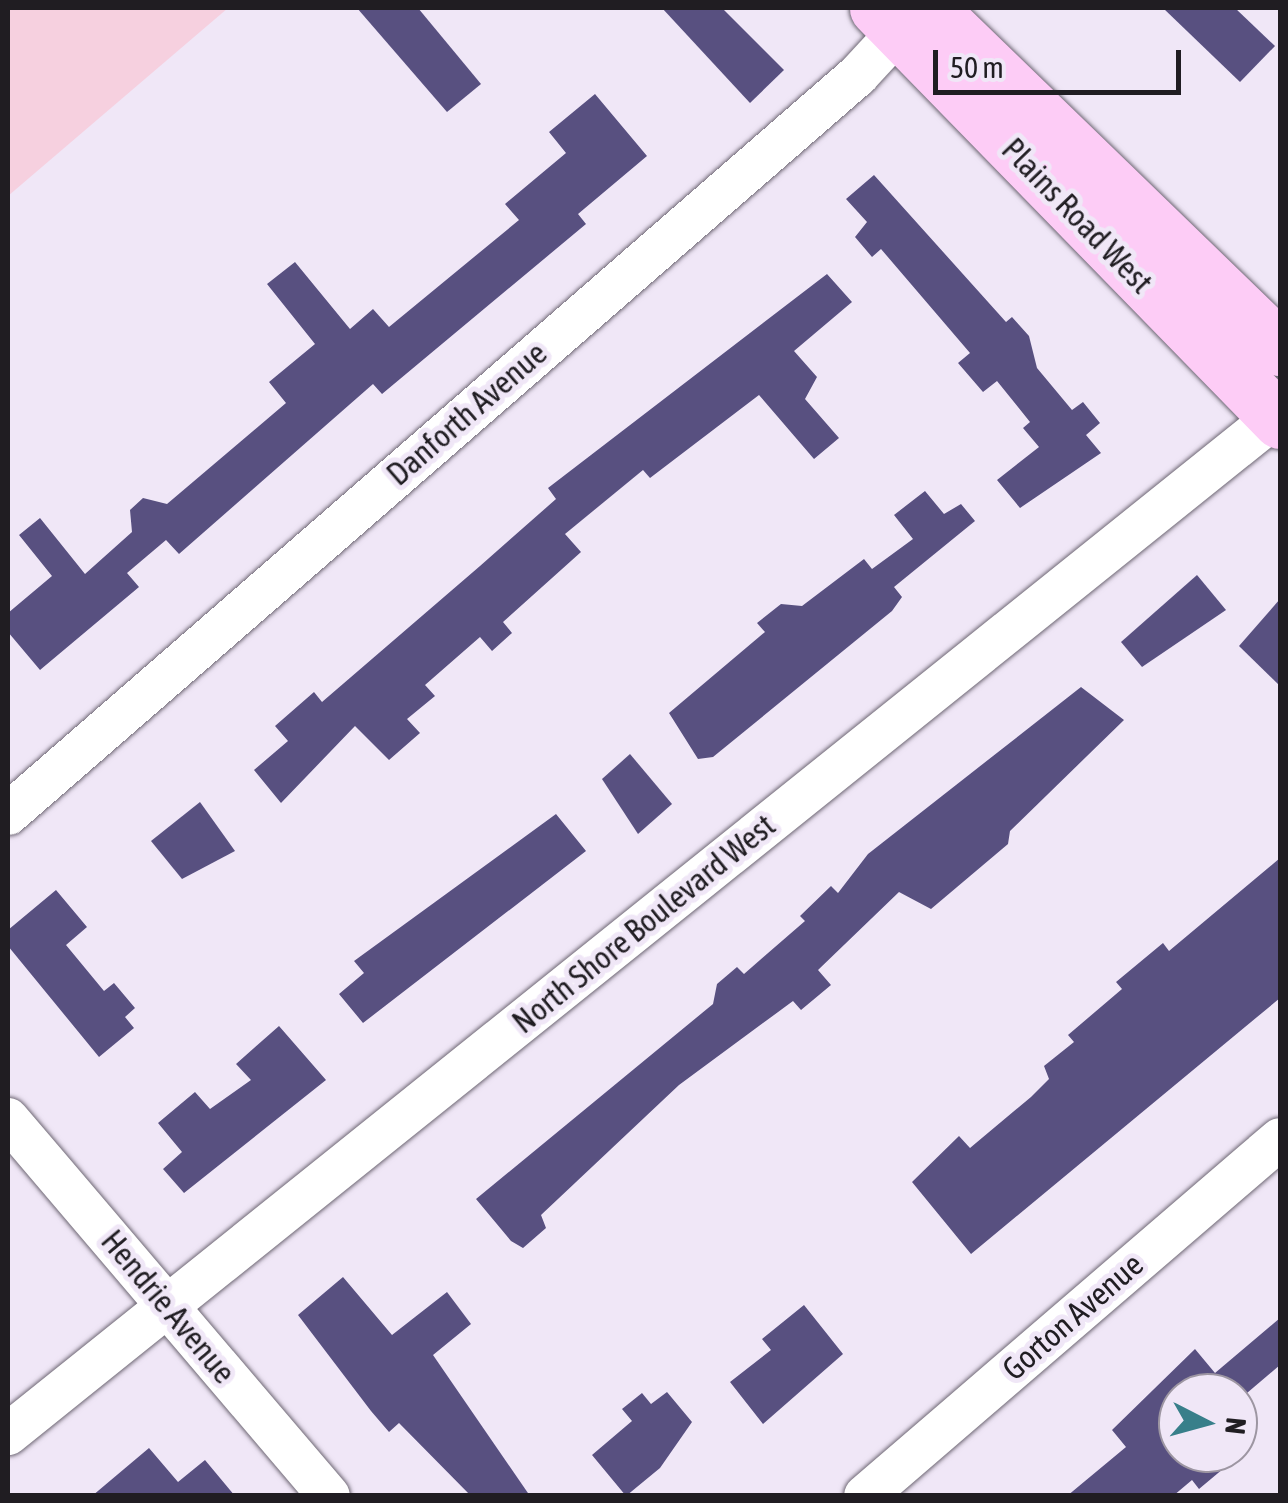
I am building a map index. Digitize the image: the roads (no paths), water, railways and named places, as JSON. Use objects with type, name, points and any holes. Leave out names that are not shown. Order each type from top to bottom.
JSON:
[{"type":"main road","name":"Plains Road West","points":[[906,13],[1280,348]]},
{"type":"main road","name":"Plains Road West","points":[[906,13],[1279,417]]},
{"type":"street","name":"Danforth Avenue","points":[[8,814],[906,13]]},
{"type":"street","name":"North Shore Boulevard West","points":[[8,1434],[1279,417]]},
{"type":"street","name":"Hendrie Avenue","points":[[8,1118],[329,1496]]},
{"type":"street","name":"Gorton Avenue","points":[[864,1496],[1280,1140]]}]
